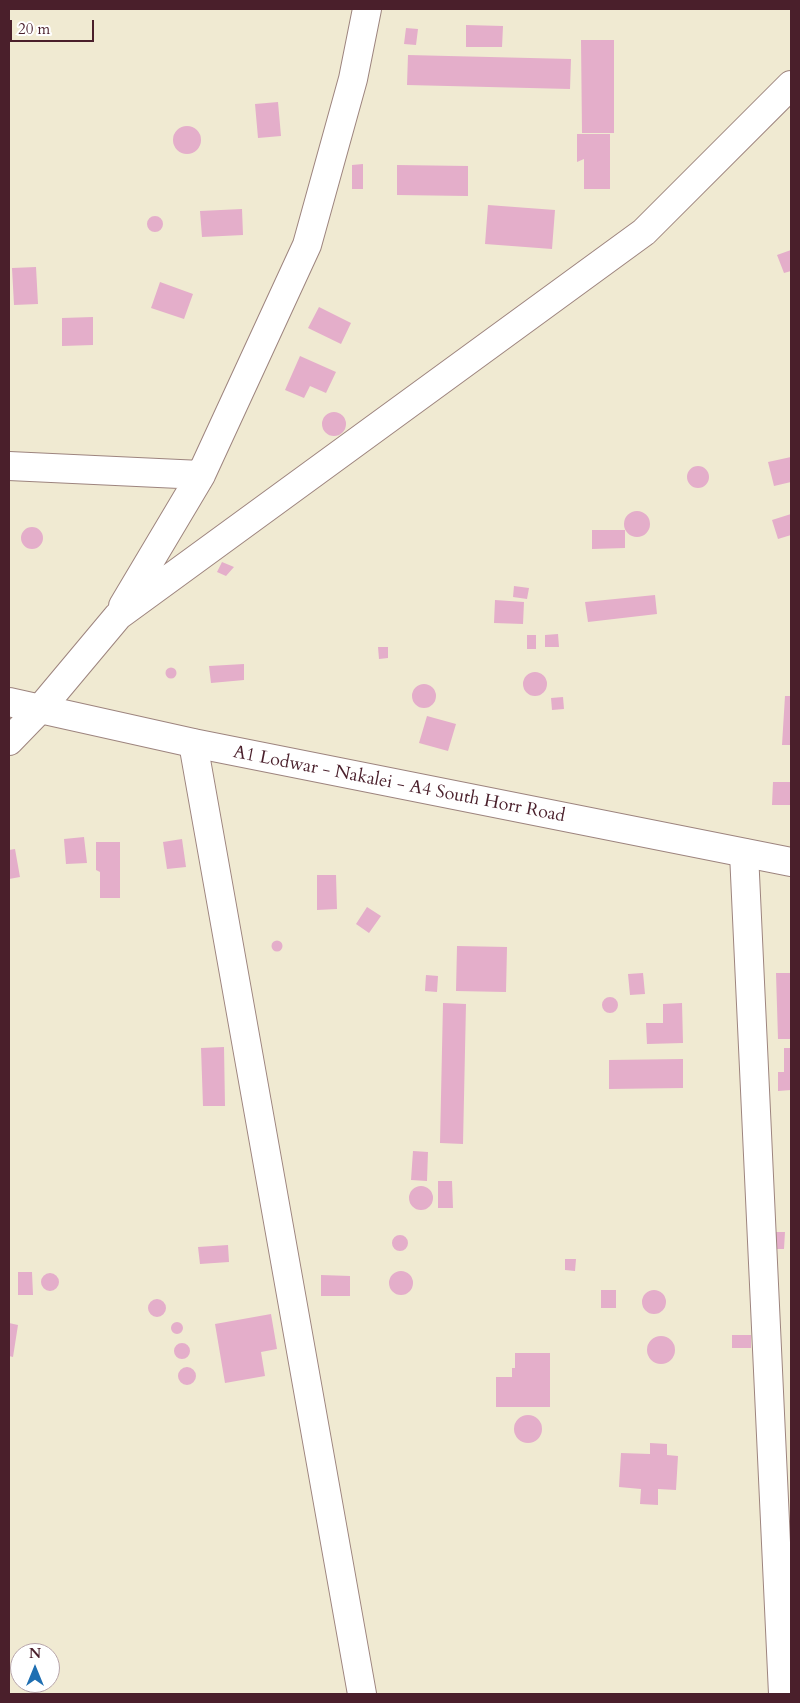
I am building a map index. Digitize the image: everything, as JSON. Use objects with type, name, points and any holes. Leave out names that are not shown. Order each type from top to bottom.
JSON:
[{"type":"street","points":[[9,741],[41,708],[118,616],[201,475],[307,245],[353,79],[367,9]]},
{"type":"street","points":[[118,616],[644,232],[791,85]]},
{"type":"street","points":[[9,466],[201,475]]},
{"type":"street","name":"A1 Lodwar - Nakalei - A4 South Horr Road","points":[[9,702],[193,743],[791,862]]},
{"type":"street","points":[[193,743],[362,1694]]},
{"type":"street","points":[[744,853],[783,1694]]},
{"type":"building","points":[[466,25],[503,26],[502,47],[466,47]]},
{"type":"building","points":[[406,28],[418,29],[416,45],[404,44]]},
{"type":"building","points":[[581,40],[614,40],[614,133],[582,133]]},
{"type":"building","points":[[408,55],[571,59],[570,89],[407,85]]},
{"type":"building","points":[[278,102],[281,136],[258,138],[255,104]]},
{"type":"building","points":[[187,126],[197,130],[201,140],[197,150],[187,154],[177,150],[173,140],[177,130]]},
{"type":"building","points":[[577,134],[610,134],[610,189],[584,189],[584,159],[577,162]]},
{"type":"building","points":[[363,164],[363,189],[352,189],[352,165]]},
{"type":"building","points":[[397,165],[468,166],[468,196],[397,195]]},
{"type":"building","points":[[488,205],[555,210],[552,249],[485,244]]},
{"type":"building","points":[[242,209],[243,235],[202,237],[200,211]]},
{"type":"building","points":[[152,216],[158,216],[163,221],[161,230],[152,232],[147,227],[147,221]]},
{"type":"building","points":[[791,250],[791,271],[784,273],[777,255]]},
{"type":"building","points":[[36,267],[38,304],[14,305],[12,268]]},
{"type":"building","points":[[160,282],[193,294],[184,319],[151,308]]},
{"type":"building","points":[[319,307],[351,323],[341,344],[308,328]]},
{"type":"building","points":[[93,317],[93,345],[62,346],[62,318]]},
{"type":"building","points":[[300,356],[336,372],[326,393],[310,386],[304,398],[285,390]]},
{"type":"building","points":[[334,412],[342,416],[346,424],[342,432],[334,436],[326,432],[322,424],[326,416]]},
{"type":"building","points":[[791,457],[791,482],[774,486],[768,462]]},
{"type":"building","points":[[694,466],[702,466],[709,473],[709,481],[702,488],[694,488],[687,481],[687,473]]},
{"type":"building","points":[[637,511],[646,515],[650,524],[646,533],[637,537],[628,533],[624,524],[628,515]]},
{"type":"building","points":[[791,514],[791,535],[778,539],[772,520]]},
{"type":"building","points":[[28,527],[36,527],[43,534],[43,542],[36,549],[28,549],[21,542],[21,534]]},
{"type":"building","points":[[592,530],[625,530],[625,548],[592,549]]},
{"type":"building","points":[[222,562],[234,567],[226,576],[217,572]]},
{"type":"building","points":[[514,586],[529,588],[527,599],[513,597]]},
{"type":"building","points":[[655,595],[657,614],[588,622],[585,602]]},
{"type":"building","points":[[495,600],[524,602],[523,624],[494,623]]},
{"type":"building","points":[[558,634],[559,647],[545,647],[545,635]]},
{"type":"building","points":[[527,635],[536,635],[536,649],[527,649]]},
{"type":"building","points":[[378,647],[388,647],[388,658],[379,659]]},
{"type":"building","points":[[244,664],[244,680],[211,683],[209,666]]},
{"type":"building","points":[[169,668],[173,668],[176,673],[175,677],[169,678],[166,675],[166,671]]},
{"type":"building","points":[[535,672],[544,675],[547,684],[544,693],[535,696],[526,693],[523,684],[526,675]]},
{"type":"building","points":[[424,684],[432,688],[436,696],[432,704],[424,708],[416,704],[412,696],[416,688]]},
{"type":"building","points":[[785,696],[791,696],[791,745],[782,745]]},
{"type":"building","points":[[563,697],[564,709],[552,710],[551,698]]},
{"type":"building","points":[[427,716],[456,724],[448,751],[419,743]]},
{"type":"building","points":[[773,782],[791,782],[790,805],[772,805]]},
{"type":"building","points":[[84,837],[87,863],[66,864],[64,839]]},
{"type":"building","points":[[182,839],[186,867],[167,869],[163,842]]},
{"type":"building","points":[[96,842],[120,842],[120,898],[100,898],[100,872],[96,870]]},
{"type":"building","points":[[15,849],[20,877],[9,879],[9,850]]},
{"type":"building","points":[[317,875],[336,875],[337,909],[317,910]]},
{"type":"building","points":[[367,907],[381,916],[369,933],[356,924]]},
{"type":"building","points":[[277,940],[283,946],[277,952],[271,946]]},
{"type":"building","points":[[457,946],[507,947],[506,992],[456,991]]},
{"type":"building","points":[[643,973],[645,994],[630,995],[628,974]]},
{"type":"building","points":[[776,973],[791,973],[791,1039],[778,1039]]},
{"type":"building","points":[[426,975],[438,976],[437,992],[425,991]]},
{"type":"building","points":[[607,997],[613,997],[618,1002],[616,1011],[607,1013],[602,1008],[602,1002]]},
{"type":"building","points":[[443,1003],[466,1004],[463,1144],[440,1143]]},
{"type":"building","points":[[682,1003],[683,1043],[647,1044],[646,1023],[663,1023],[663,1004]]},
{"type":"building","points":[[224,1047],[225,1106],[203,1106],[201,1048]]},
{"type":"building","points":[[784,1048],[791,1048],[791,1090],[778,1091],[778,1072],[784,1072]]},
{"type":"building","points":[[683,1059],[683,1088],[609,1089],[609,1060]]},
{"type":"building","points":[[413,1151],[428,1152],[427,1181],[411,1180]]},
{"type":"building","points":[[438,1181],[452,1181],[453,1208],[438,1208]]},
{"type":"building","points":[[421,1186],[430,1189],[433,1198],[430,1207],[421,1210],[412,1207],[409,1198],[412,1189]]},
{"type":"building","points":[[768,1232],[785,1232],[784,1249],[768,1249]]},
{"type":"building","points":[[400,1235],[408,1243],[400,1251],[392,1243]]},
{"type":"building","points":[[228,1245],[229,1262],[200,1264],[198,1247]]},
{"type":"building","points":[[565,1259],[576,1259],[575,1271],[565,1270]]},
{"type":"building","points":[[401,1271],[410,1274],[413,1283],[410,1292],[401,1295],[392,1292],[389,1283],[392,1274]]},
{"type":"building","points":[[18,1272],[32,1272],[33,1295],[18,1295]]},
{"type":"building","points":[[50,1273],[56,1276],[59,1282],[56,1288],[50,1291],[44,1288],[41,1282],[44,1276]]},
{"type":"building","points":[[321,1275],[350,1276],[350,1296],[321,1296]]},
{"type":"building","points":[[601,1290],[616,1290],[616,1308],[601,1308]]},
{"type":"building","points":[[654,1290],[663,1293],[666,1302],[663,1311],[654,1314],[645,1311],[642,1302],[645,1293]]},
{"type":"building","points":[[157,1299],[163,1302],[166,1308],[163,1314],[157,1317],[151,1314],[148,1308],[151,1302]]},
{"type":"building","points":[[271,1314],[277,1349],[261,1352],[265,1376],[225,1383],[215,1324]]},
{"type":"building","points":[[179,1322],[182,1323],[182,1333],[175,1334],[172,1333],[171,1326],[172,1323]]},
{"type":"building","points":[[9,1323],[18,1325],[13,1357],[9,1356]]},
{"type":"building","points":[[732,1335],[751,1335],[751,1348],[732,1348]]},
{"type":"building","points":[[661,1336],[671,1340],[675,1350],[671,1360],[661,1364],[651,1360],[647,1350],[651,1340]]},
{"type":"building","points":[[182,1343],[188,1345],[190,1351],[188,1357],[182,1359],[176,1357],[174,1351],[176,1345]]},
{"type":"building","points":[[515,1353],[550,1353],[550,1407],[496,1407],[496,1377],[512,1377],[512,1368],[515,1368]]},
{"type":"building","points":[[187,1367],[193,1370],[196,1376],[193,1382],[187,1385],[181,1382],[178,1376],[181,1370]]},
{"type":"building","points":[[528,1415],[538,1419],[542,1429],[538,1439],[528,1443],[518,1439],[514,1429],[518,1419]]},
{"type":"building","points":[[650,1443],[667,1444],[667,1455],[678,1456],[676,1490],[658,1489],[658,1505],[640,1504],[641,1489],[619,1487],[621,1453],[650,1454]]}]
